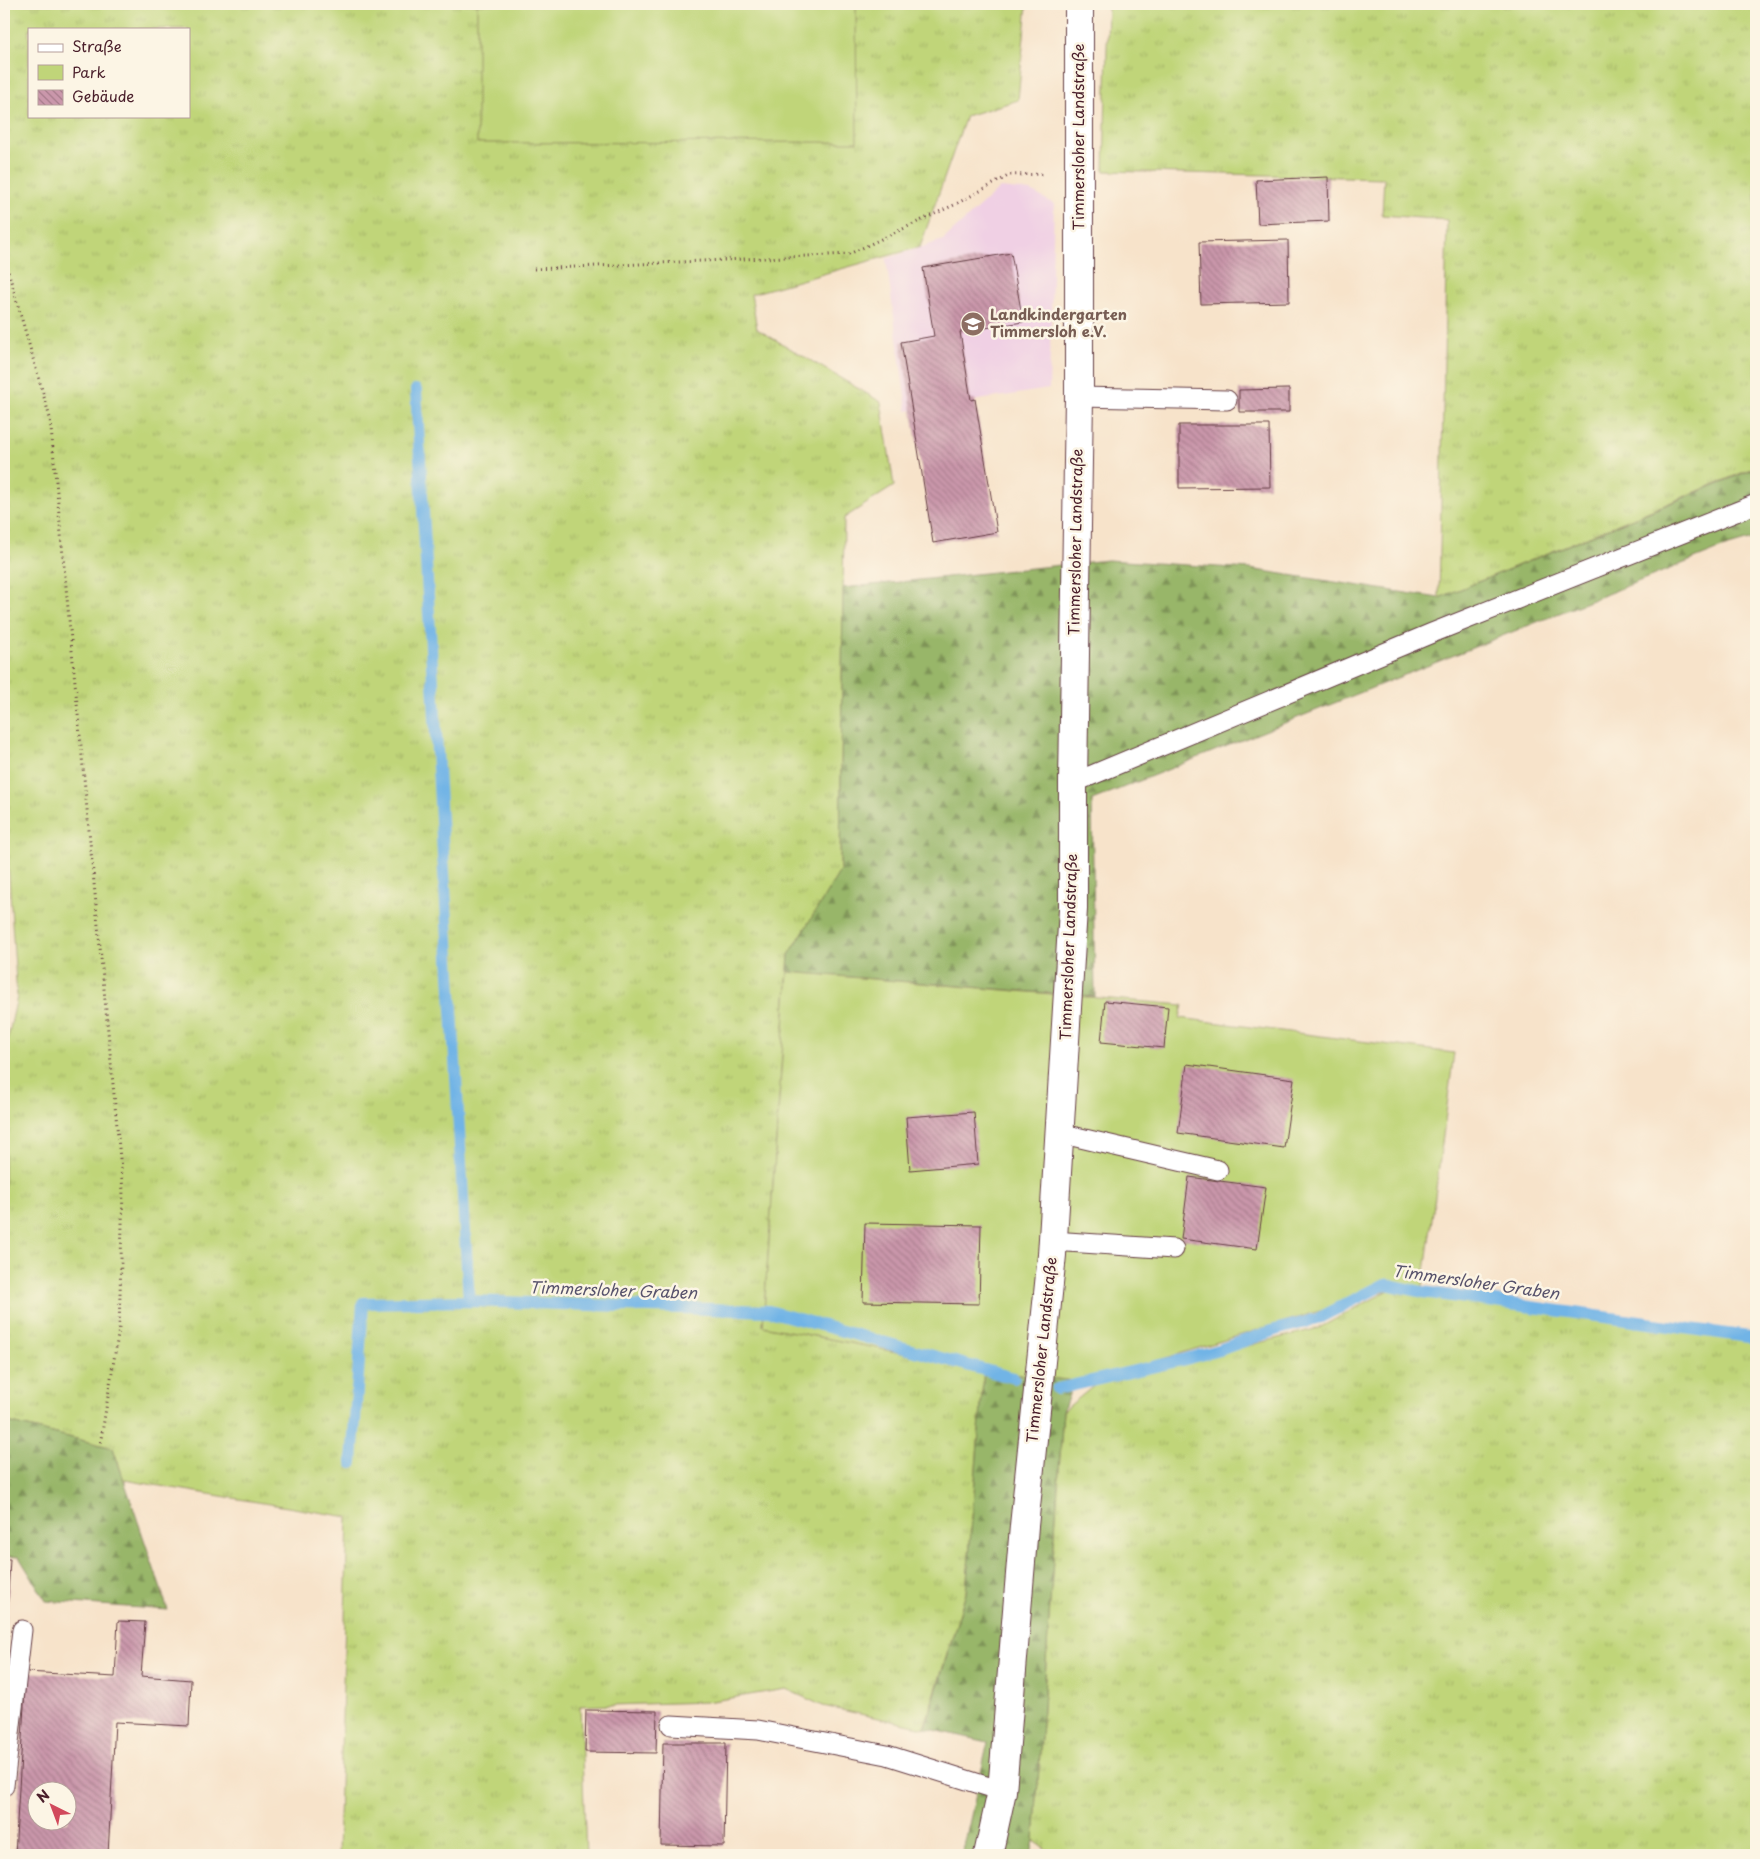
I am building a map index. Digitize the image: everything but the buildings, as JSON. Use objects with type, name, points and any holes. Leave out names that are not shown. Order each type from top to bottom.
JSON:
[{"type":"street","name":"Timmersloher Landstraße","points":[[988,1855],[1002,1791],[1025,1516],[1052,1241],[1074,909],[1073,783],[1079,397],[1079,4]]},
{"type":"lane","points":[[1079,397],[1227,400]]},
{"type":"lane","points":[[1073,783],[1423,637],[1756,504]]},
{"type":"lane","points":[[1059,1132],[1218,1170]]},
{"type":"lane","points":[[1052,1241],[1174,1249]]},
{"type":"lane","points":[[4,1786],[22,1630]]},
{"type":"lane","points":[[670,1725],[758,1730],[887,1754],[1002,1791]]},
{"type":"path","points":[[534,269],[849,254],[954,205],[1010,175],[1080,173]]},
{"type":"path","points":[[4,263],[9,274],[50,418],[122,1190],[119,1329],[100,1445]]},
{"type":"shaded area","name":"Landkindergarten Timmersloh e.V.","points":[[1000,188],[1031,191],[1054,204],[1049,389],[907,411],[886,259],[943,240]]},
{"type":"green space","points":[[4,4],[1027,4],[1018,100],[966,116],[920,247],[751,294],[757,329],[881,402],[894,486],[844,518],[840,872],[789,955],[763,1326],[984,1369],[966,1593],[924,1728],[823,1706],[786,1689],[706,1702],[580,1706],[586,1855],[338,1855],[348,1517],[124,1480],[113,1448],[4,1421],[4,1056],[17,997],[4,801]]},
{"type":"green space","points":[[477,4],[856,4],[857,142],[477,143]]},
{"type":"green space","points":[[1108,4],[1756,4],[1756,467],[1439,598],[1447,220],[1382,215],[1384,178],[1104,171]]},
{"type":"green space","points":[[1756,468],[1756,538],[1722,548],[1092,800],[1095,997],[788,972],[789,955],[840,871],[843,588],[1108,560],[1250,569],[1439,598]]},
{"type":"green space","points":[[788,972],[1183,1005],[1180,1018],[1454,1053],[1422,1294],[1389,1290],[1136,1367],[1074,1381],[984,1369],[763,1326]]},
{"type":"green space","points":[[1389,1290],[1756,1341],[1756,1855],[1055,1855],[1034,1841],[1063,1411],[1101,1380],[1199,1360],[1319,1328]]},
{"type":"green space","points":[[984,1369],[1074,1381],[1063,1411],[1034,1841],[1031,1855],[962,1855],[988,1742],[925,1728],[966,1593]]},
{"type":"green space","points":[[4,1421],[113,1448],[168,1610],[46,1601],[19,1557],[4,1556]]},
{"type":"waterway","points":[[416,390],[469,1301]]},
{"type":"waterway","name":"Timmersloher Graben","points":[[1057,1389],[1186,1359],[1219,1350],[1275,1330],[1317,1319],[1385,1284],[1423,1292],[1756,1338]]},
{"type":"waterway","name":"Timmersloher Graben","points":[[352,1463],[363,1303],[469,1301],[769,1311],[1014,1378]]},
{"type":"place","name":"Landkindergarten Timmersloh e.V.","points":[[973,324]]}]
